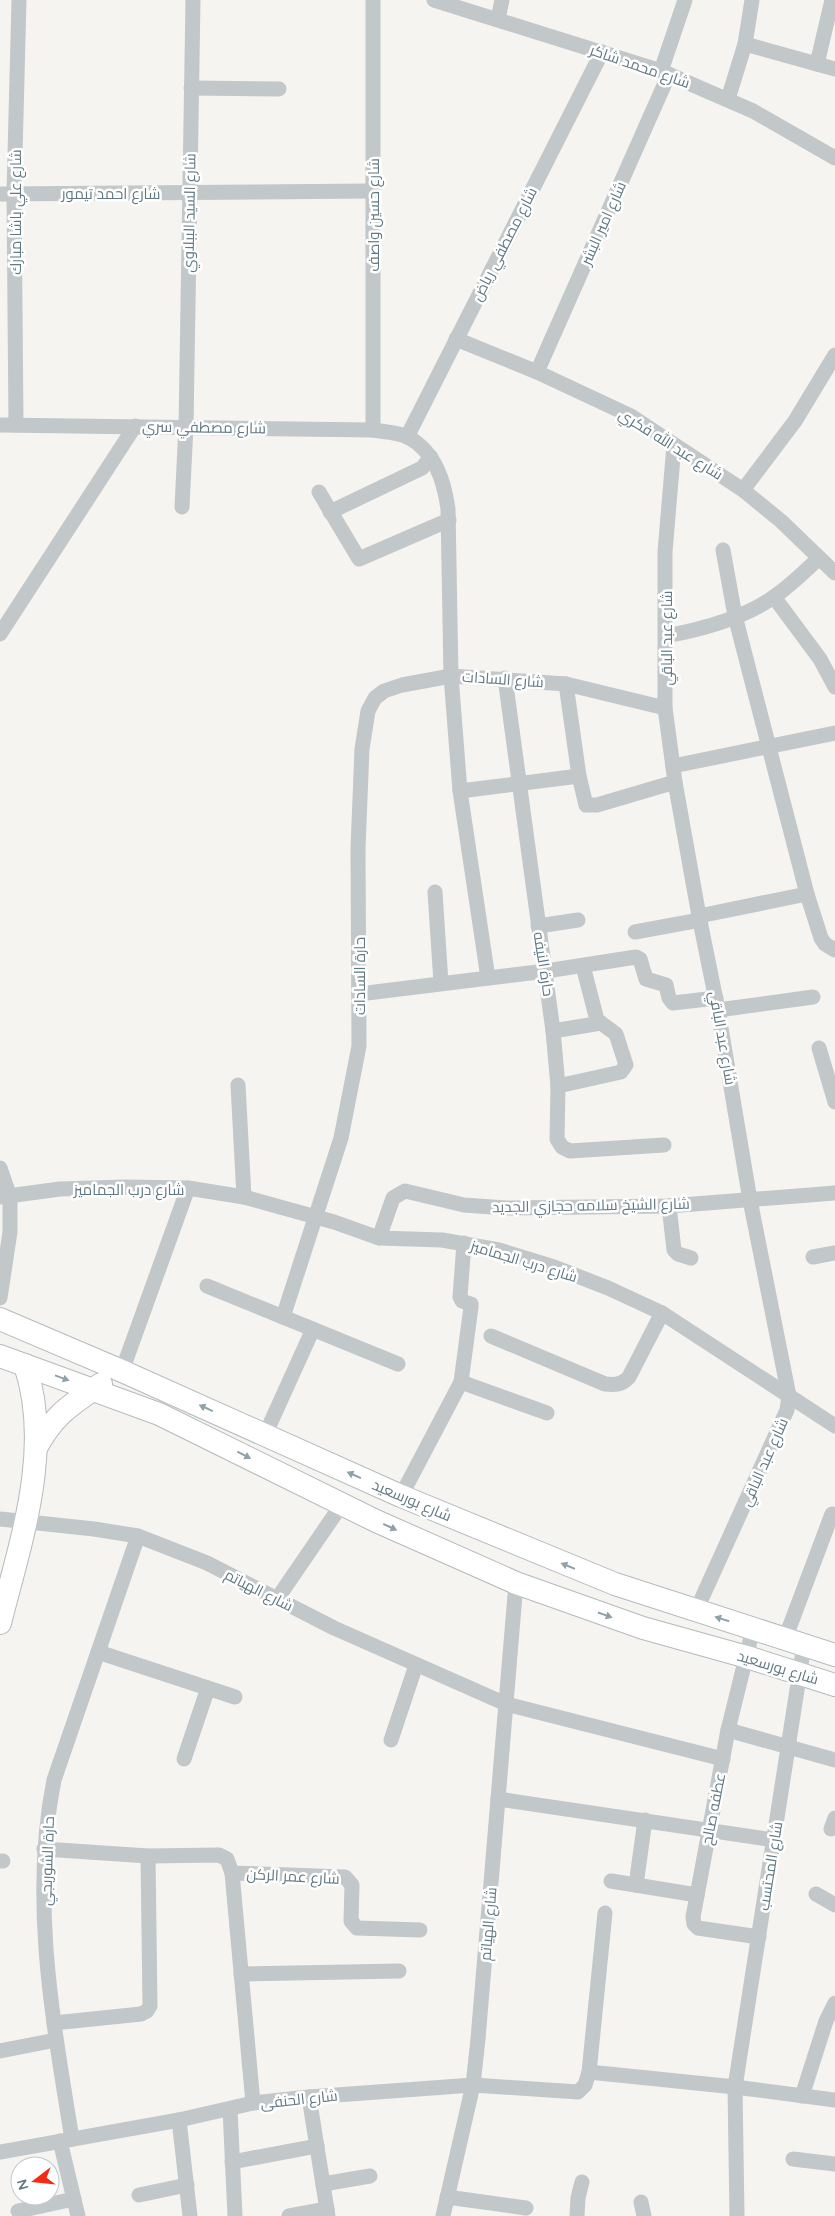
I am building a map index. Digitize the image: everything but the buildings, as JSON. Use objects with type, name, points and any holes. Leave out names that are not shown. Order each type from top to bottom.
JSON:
[{"type":"main road","name":"شارع بورسعيد","points":[[0,1319],[122,1370],[401,1496],[614,1584],[835,1654]]},
{"type":"main road","name":"شارع بورسعيد","points":[[0,1356],[159,1414],[459,1560],[516,1583],[643,1628],[747,1657],[835,1685]]},
{"type":"main road","points":[[0,1623],[26,1522],[36,1449],[36,1406],[25,1365]]},
{"type":"main road","points":[[36,1449],[46,1430],[59,1414],[75,1400],[122,1370]]},
{"type":"street","name":"شارع علي باشا مبارك","points":[[16,425],[7,193],[19,0]]},
{"type":"street","name":"شارع السيد الببلاوي","points":[[182,507],[186,426],[192,0]]},
{"type":"street","name":"شارع حسين واصف","points":[[373,0],[373,430]]},
{"type":"street","points":[[498,19],[502,0]]},
{"type":"street","name":"شارع امير البشر","points":[[537,372],[665,73],[685,0]]},
{"type":"street","points":[[728,99],[744,44],[752,0]]},
{"type":"street","points":[[817,64],[832,0]]},
{"type":"street","name":"شارع محمد شاكر","points":[[443,1],[665,73],[728,99],[835,158]]},
{"type":"street","points":[[744,44],[835,69]]},
{"type":"street","name":"شارع مصطفي رياض","points":[[408,437],[602,52]]},
{"type":"street","points":[[191,88],[279,89]]},
{"type":"street","name":"شارع احمد تيمور","points":[[7,193],[372,191]]},
{"type":"street","name":"شارع عبد الله فكري","points":[[456,339],[537,372],[631,416],[743,490],[781,521],[835,573]]},
{"type":"street","points":[[743,490],[795,421],[835,355]]},
{"type":"street","name":"شارع مصطفي سري","points":[[0,425],[373,430],[408,437]]},
{"type":"street","points":[[0,634],[135,426]]},
{"type":"street","points":[[408,437],[431,457],[446,490],[449,520],[451,676],[460,791],[488,978]]},
{"type":"street","name":"شارع عبد الباقي","points":[[674,445],[665,552],[665,708],[675,782],[699,918],[717,1004],[750,1200],[789,1396],[787,1410],[696,1611]]},
{"type":"street","points":[[330,512],[414,472],[428,462],[431,457]]},
{"type":"street","points":[[319,492],[358,559],[449,520]]},
{"type":"street","points":[[723,550],[735,616],[771,748],[807,894],[821,938],[825,944],[835,950]]},
{"type":"street","points":[[666,636],[709,626],[774,597],[819,558]]},
{"type":"street","points":[[774,597],[820,659],[835,687]]},
{"type":"street","name":"شارع السادات","points":[[365,729],[368,711],[374,698],[384,691],[451,676],[505,678],[566,684],[665,708]]},
{"type":"street","name":"حارة النيفه","points":[[505,678],[553,1031],[558,1086],[557,1139],[566,1150],[664,1145]]},
{"type":"street","points":[[566,684],[579,776],[583,800],[586,805],[590,806],[675,782]]},
{"type":"street","name":"حارة السادات","points":[[283,1317],[341,1138],[358,1046],[358,848],[362,749],[365,729]]},
{"type":"street","points":[[674,766],[771,748],[835,733]]},
{"type":"street","points":[[460,791],[520,785],[579,776]]},
{"type":"street","points":[[435,892],[441,983]]},
{"type":"street","points":[[635,932],[807,894]]},
{"type":"street","points":[[538,926],[578,920]]},
{"type":"street","points":[[359,994],[546,971],[637,957],[640,959],[646,979],[666,985],[673,1003],[717,1004],[813,997]]},
{"type":"street","points":[[558,1086],[621,1072],[625,1068],[626,1061],[616,1034],[601,1023],[596,1015],[583,966]]},
{"type":"street","points":[[553,1031],[601,1023]]},
{"type":"street","points":[[819,1048],[835,1102]]},
{"type":"street","points":[[238,1085],[244,1197]]},
{"type":"street","points":[[0,1168],[10,1232],[0,1298]]},
{"type":"street","points":[[122,1370],[188,1188]]},
{"type":"street","name":"شارع درب الجماميز","points":[[5,1197],[60,1189],[188,1188],[244,1197],[316,1217],[379,1238],[442,1240],[499,1250],[554,1267],[608,1288],[662,1314],[835,1426]]},
{"type":"street","name":"شارع الشيخ سلامه حجازي الجديد","points":[[379,1238],[393,1198],[405,1191],[464,1205],[506,1208],[669,1206],[835,1193]]},
{"type":"street","points":[[669,1206],[674,1250],[678,1254],[691,1258]]},
{"type":"street","points":[[401,1496],[461,1382],[472,1307],[471,1304],[462,1301],[460,1297],[464,1243]]},
{"type":"street","points":[[813,1257],[835,1253]]},
{"type":"street","points":[[207,1286],[398,1364]]},
{"type":"street","points":[[491,1336],[605,1384],[615,1385],[625,1382],[629,1377],[662,1314]]},
{"type":"street","points":[[265,1435],[313,1330]]},
{"type":"street","points":[[461,1382],[547,1414]]},
{"type":"street","points":[[277,1599],[342,1504]]},
{"type":"street","name":"شارع المحتسب","points":[[737,2216],[735,2087],[799,1673],[794,1642],[832,1514]]},
{"type":"street","name":"شارع الهياتم","points":[[0,1519],[138,1536],[207,1563],[334,1628],[506,1704]]},
{"type":"street","name":"حارة الشوربجي","points":[[78,2216],[66,2140],[46,1958],[44,1849],[46,1820],[54,1780],[138,1536]]},
{"type":"street","name":"شارع الهياتم","points":[[443,2216],[473,2085],[516,1583]]},
{"type":"street","name":"عطفه صالح","points":[[752,1629],[747,1657],[728,1730],[693,1918],[694,1924],[698,1928],[759,1937]]},
{"type":"street","points":[[98,1652],[235,1696]]},
{"type":"street","points":[[391,1740],[416,1664]]},
{"type":"street","points":[[184,1759],[208,1688]]},
{"type":"street","points":[[506,1704],[723,1759]]},
{"type":"street","points":[[728,1730],[835,1760]]},
{"type":"street","points":[[498,1799],[774,1840]]},
{"type":"street","points":[[636,1885],[645,1820]]},
{"type":"street","name":"شارع عمر الركن","points":[[44,1849],[148,1856],[223,1855],[227,1859],[232,1873],[345,1878],[352,1885],[351,1921],[357,1928],[420,1930]]},
{"type":"street","points":[[54,2023],[141,2014],[147,2011],[150,2006],[148,1856]]},
{"type":"street","points":[[232,1873],[253,2103]]},
{"type":"street","points":[[611,1881],[697,1895]]},
{"type":"street","points":[[816,1894],[835,1904]]},
{"type":"street","points":[[605,1912],[589,2072],[735,2087],[835,2100]]},
{"type":"street","points":[[241,1974],[399,1971]]},
{"type":"street","points":[[802,2096],[826,2021],[835,2003]]},
{"type":"street","points":[[0,2051],[56,2040]]},
{"type":"street","name":"شارع الحنفى","points":[[0,2152],[178,2120],[253,2103],[473,2085],[574,2093],[582,2090],[589,2072]]},
{"type":"street","points":[[289,2216],[327,2212],[309,2098]]},
{"type":"street","points":[[230,2108],[235,2216]]},
{"type":"street","points":[[178,2120],[190,2216]]},
{"type":"street","points":[[232,2162],[317,2146]]},
{"type":"street","points":[[793,2159],[835,2164]]},
{"type":"street","points":[[323,2184],[370,2176]]},
{"type":"street","points":[[577,2216],[578,2198],[582,2182]]},
{"type":"street","points":[[139,2195],[186,2185]]},
{"type":"street","points":[[447,2197],[526,2208]]},
{"type":"street","points":[[18,2211],[74,2199]]}]
